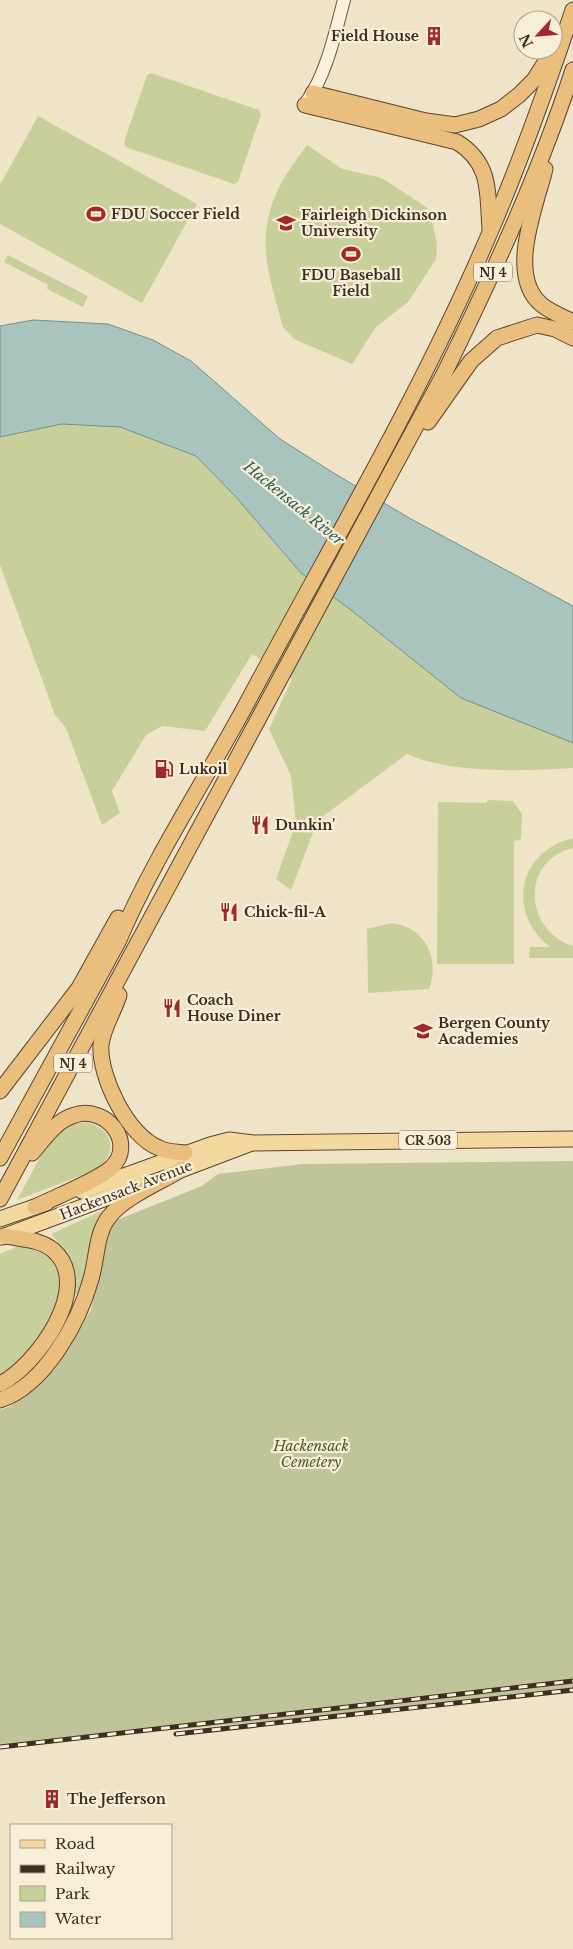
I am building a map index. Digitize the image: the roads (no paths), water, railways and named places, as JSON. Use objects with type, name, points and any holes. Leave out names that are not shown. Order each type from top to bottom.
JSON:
[{"type":"highway","name":"NJ 4","points":[[0,1158],[118,942],[133,907],[258,683],[434,352],[490,233],[538,110],[573,10]]},
{"type":"highway","points":[[563,33],[568,25]]},
{"type":"highway","points":[[309,99],[455,125],[479,119],[501,109],[534,80],[547,60]]},
{"type":"highway","name":"NJ 4","points":[[0,1200],[395,468],[479,304],[515,222],[573,70]]},
{"type":"highway","points":[[564,97],[525,248],[524,268],[531,289],[541,305],[573,322]]},
{"type":"highway","points":[[309,99],[457,142],[468,149],[478,160],[485,174],[490,233]]},
{"type":"highway","points":[[395,468],[471,361],[497,338],[537,324],[555,329],[573,338]]},
{"type":"highway","points":[[0,1091],[79,988],[121,913],[133,907]]},
{"type":"highway","points":[[133,952],[116,1007],[103,1036],[101,1055],[104,1076],[120,1108],[143,1136],[159,1148],[185,1153]]},
{"type":"highway","points":[[13,1175],[54,1128],[74,1114],[98,1114],[112,1124],[120,1145],[118,1156],[111,1168],[35,1207]]},
{"type":"highway","points":[[0,1400],[11,1396],[30,1382],[66,1337],[84,1300],[103,1228],[110,1215],[119,1207],[182,1169]]},
{"type":"highway","points":[[0,1384],[28,1362],[53,1328],[64,1304],[67,1284],[61,1260],[52,1249],[30,1240],[2,1237]]},
{"type":"main road","points":[[309,99],[330,50],[344,0]]},
{"type":"main road","name":"Hackensack Avenue","points":[[7,1217],[185,1153],[229,1140],[253,1143],[573,1139]]},
{"type":"main road","name":"Hackensack Avenue","points":[[2,1237],[253,1143]]},
{"type":"water","name":"Hackensack River","points":[[33,320],[108,324],[153,340],[191,361],[280,439],[332,472],[411,519],[573,606],[573,743],[461,698],[351,610],[301,573],[235,496],[196,456],[120,427],[62,424],[0,437],[0,326]]},
{"type":"railway","points":[[0,1747],[573,1681]]},
{"type":"railway","points":[[176,1734],[573,1690]]},
{"type":"place","name":"Field House","points":[[434,36]]},
{"type":"place","name":"FDU Soccer Field","points":[[96,214]]},
{"type":"place","name":"Fairleigh Dickinson University","points":[[286,223]]},
{"type":"place","name":"FDU Baseball Field","points":[[351,254]]},
{"type":"place","name":"Lukoil","points":[[164,769]]},
{"type":"place","name":"Dunkin'","points":[[260,825]]},
{"type":"place","name":"Chick-fil-A","points":[[229,912]]},
{"type":"place","name":"Coach House Diner","points":[[172,1008]]},
{"type":"place","name":"Bergen County Academies","points":[[423,1031]]},
{"type":"place","name":"The Jefferson","points":[[52,1799]]},
{"type":"park label","name":"Hackensack Cemetery","points":[[311,1454]]}]
